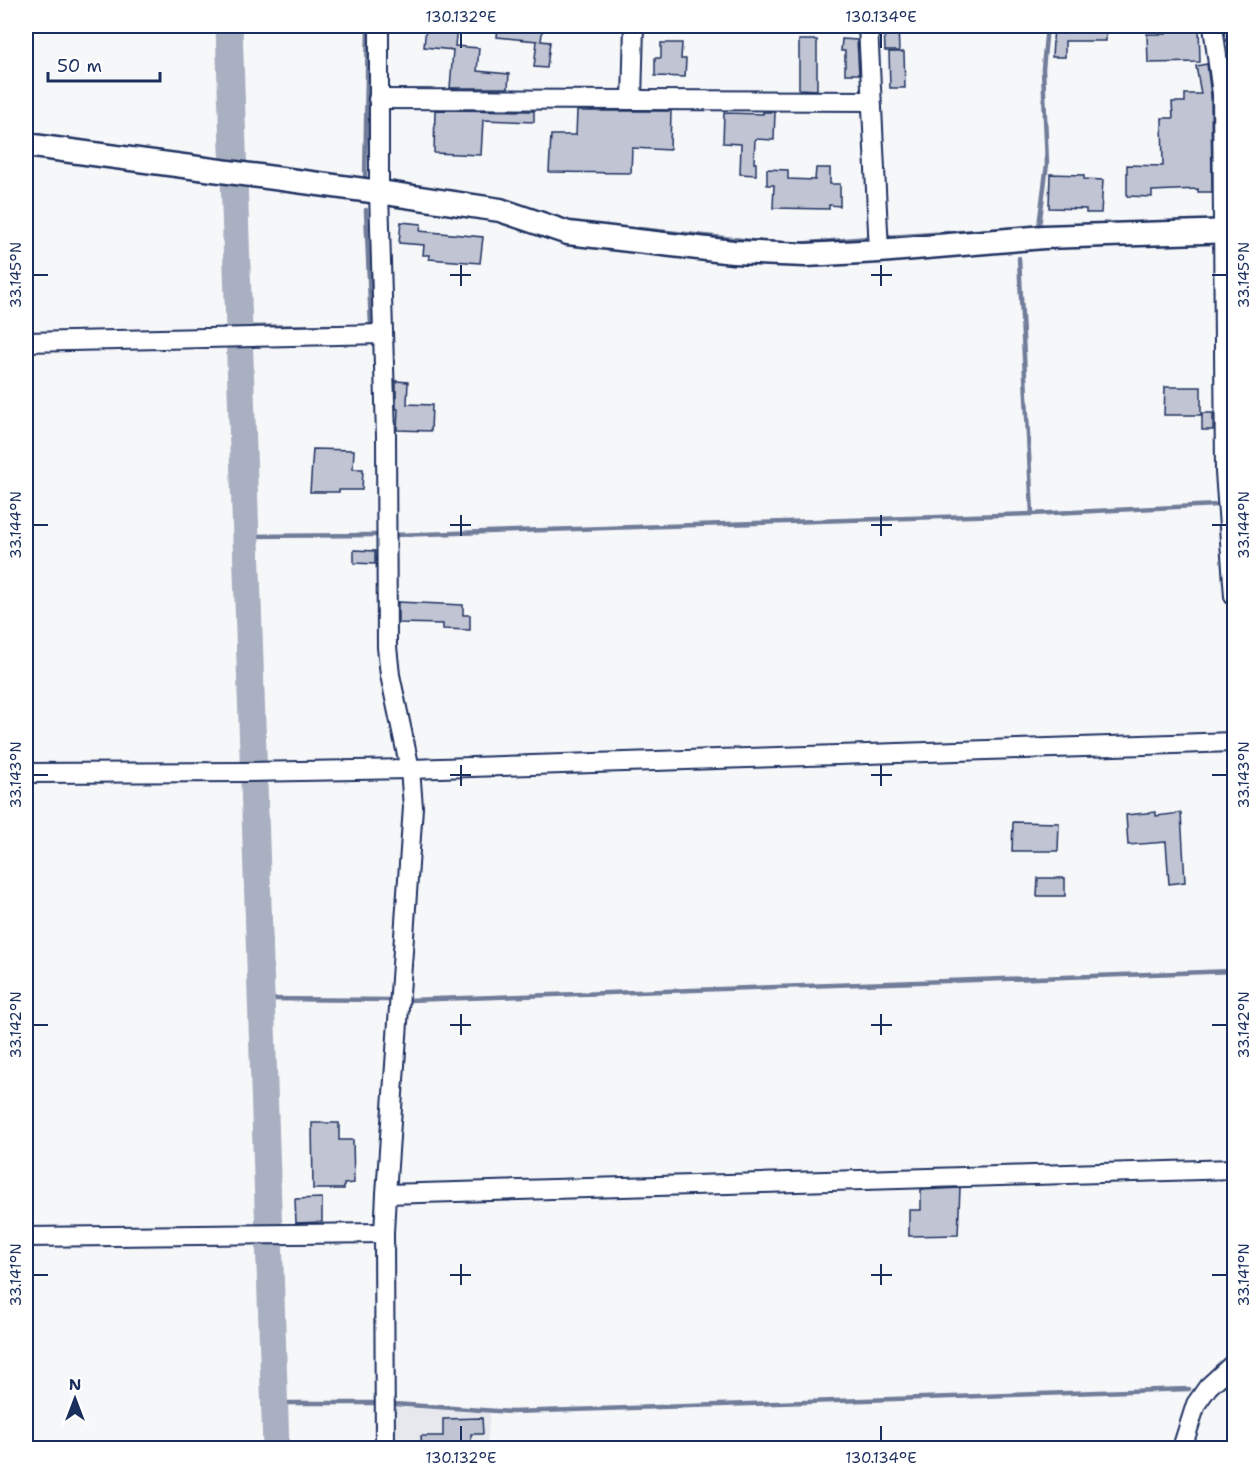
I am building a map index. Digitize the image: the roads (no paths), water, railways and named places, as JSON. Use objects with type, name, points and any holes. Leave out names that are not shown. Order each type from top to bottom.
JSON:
[{"type":"street","points":[[379,26],[379,192],[387,436],[387,647],[390,675],[410,768],[413,807],[384,1233],[385,1449]]},
{"type":"street","points":[[632,100],[634,26]]},
{"type":"street","points":[[868,26],[879,251]]},
{"type":"street","points":[[1214,26],[1222,94],[1229,231],[1225,472],[1234,596]]},
{"type":"street","points":[[378,99],[871,101]]},
{"type":"street","points":[[26,145],[500,210],[568,233],[733,252],[806,255],[1044,237],[1229,231]]},
{"type":"street","points":[[26,342],[383,334]]},
{"type":"street","points":[[26,773],[253,772],[410,768],[1234,742]]},
{"type":"street","points":[[386,1194],[1234,1169]]},
{"type":"street","points":[[26,1237],[384,1233]]},
{"type":"street","points":[[1182,1449],[1196,1404],[1208,1386],[1234,1363]]},
{"type":"waterway","points":[[229,26],[276,1448]]},
{"type":"waterway","points":[[365,178],[368,26]]},
{"type":"waterway","points":[[1033,227],[1039,226],[1047,164],[1043,69],[1047,26]]},
{"type":"waterway","points":[[366,210],[371,326],[366,326]]},
{"type":"waterway","points":[[888,237],[1022,228]]},
{"type":"waterway","points":[[639,229],[770,243]]},
{"type":"waterway","points":[[797,244],[868,238]]},
{"type":"waterway","points":[[1019,258],[1032,514]]},
{"type":"waterway","points":[[239,327],[334,326]]},
{"type":"waterway","points":[[394,535],[1032,514],[1217,505]]},
{"type":"waterway","points":[[246,536],[377,535]]},
{"type":"waterway","points":[[408,1000],[1234,971]]},
{"type":"waterway","points":[[261,999],[392,1000]]},
{"type":"waterway","points":[[393,1404],[512,1412],[1189,1389]]},
{"type":"waterway","points":[[274,1403],[376,1403]]}]
